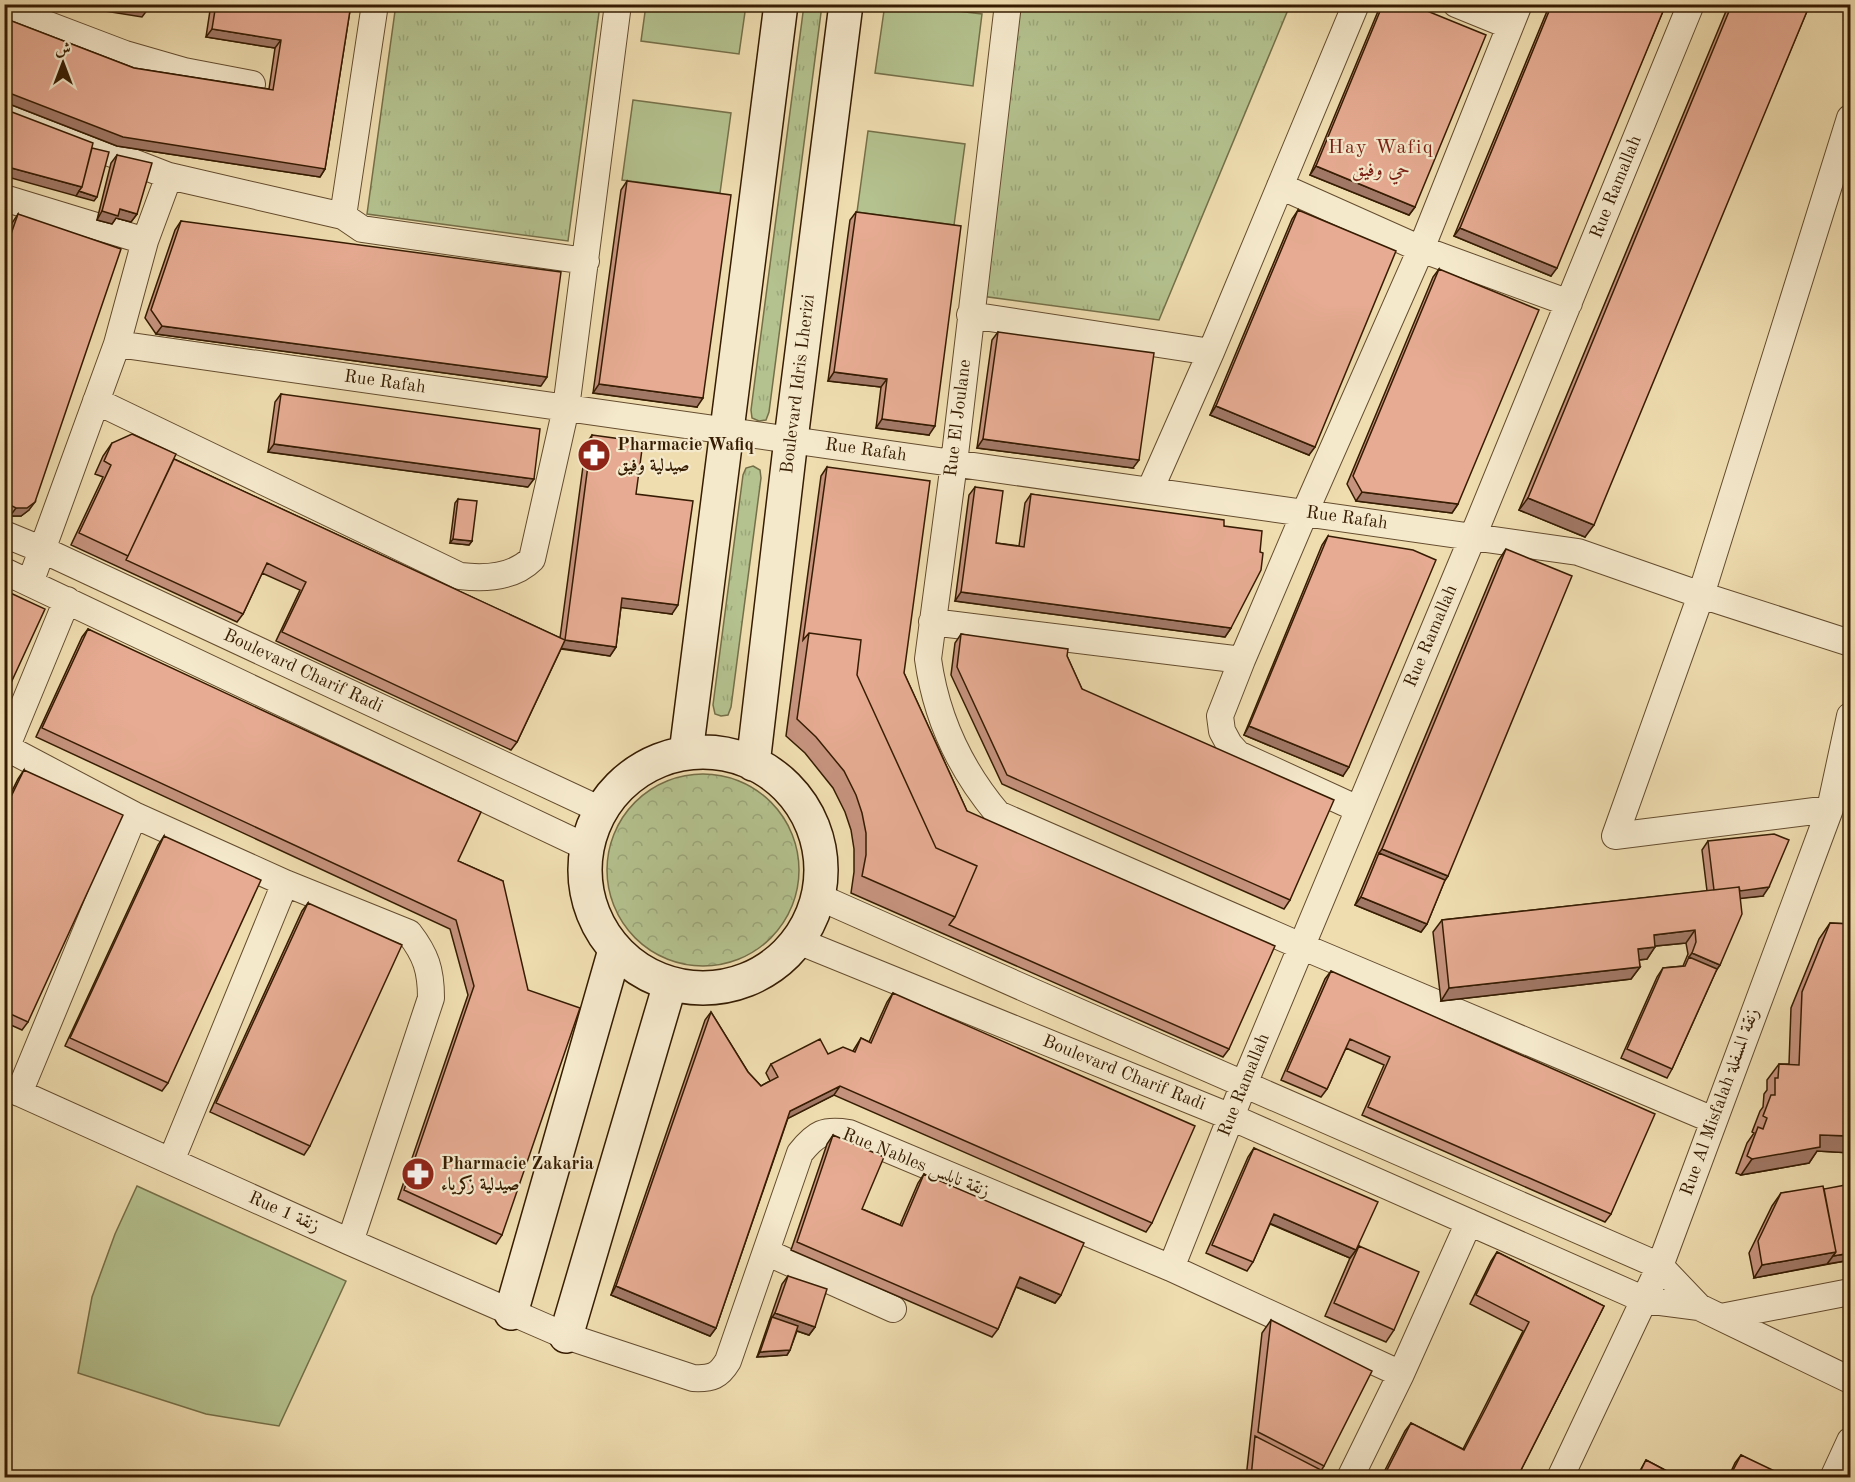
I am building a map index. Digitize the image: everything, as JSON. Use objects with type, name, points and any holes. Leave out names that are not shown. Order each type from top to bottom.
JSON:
[{"type":"main road","points":[[686,753],[781,4]]},
{"type":"main road","name":"Boulevard Idris Lherizi","points":[[753,764],[846,4]]},
{"type":"main road","points":[[706,752],[726,754],[753,764],[785,785],[811,821],[821,855],[819,897],[812,917],[798,941],[772,966],[741,982],[706,988],[670,984],[640,971],[615,950],[594,918],[588,900],[584,872],[586,848],[601,810],[617,789],[637,772],[661,760],[686,753],[706,752]]},
{"type":"main road","points":[[511,1313],[615,950]]},
{"type":"main road","points":[[566,1336],[670,984]]},
{"type":"street","points":[[343,216],[375,4]]},
{"type":"street","points":[[96,401],[460,576],[489,577],[522,568],[532,559],[566,408],[618,4]]},
{"type":"street","name":"Rue El Joulane","points":[[1008,4],[954,463],[932,621],[928,659],[932,689],[943,724],[966,769],[982,796],[998,814],[1301,946]]},
{"type":"street","points":[[1150,490],[1211,352],[1356,4]]},
{"type":"street","points":[[1359,809],[1238,753],[1229,744],[1222,731],[1220,716],[1305,512],[1421,249],[1515,15],[1456,4]]},
{"type":"street","name":"Rue Ramallah","points":[[1171,1268],[1244,1084],[1473,536],[1691,4]]},
{"type":"street","points":[[4,8],[125,54],[184,71],[252,84]]},
{"type":"street","points":[[4,112],[169,176],[343,216],[362,229],[586,261]]},
{"type":"street","points":[[1830,809],[1615,836],[1701,595],[1851,118]]},
{"type":"street","points":[[30,583],[44,550],[117,345],[145,241],[169,176]]},
{"type":"street","points":[[1280,186],[1421,249],[1569,303]]},
{"type":"street","points":[[4,198],[145,241]]},
{"type":"street","points":[[970,315],[1211,352]]},
{"type":"street","name":"Rue Rafah","points":[[117,345],[1578,552],[1701,595],[1851,643]]},
{"type":"street","name":"Boulevard Charif Radi","points":[[4,534],[44,550],[601,810]]},
{"type":"street","name":"Boulevard Charif Radi","points":[[4,571],[586,848]]},
{"type":"street","points":[[67,600],[6,750],[134,815],[285,883],[409,933],[419,946],[431,976],[431,998],[350,1242]]},
{"type":"street","points":[[932,621],[1242,660]]},
{"type":"street","name":"Rue Al Misfalah زنقة المسفلة","points":[[1560,1478],[1660,1266],[1830,809],[1845,760],[1851,716]]},
{"type":"street","points":[[12,1089],[134,815]]},
{"type":"street","points":[[171,1161],[285,883]]},
{"type":"street","name":"Boulevard Charif Radi","points":[[819,897],[1660,1266]]},
{"type":"street","name":"Boulevard Charif Radi","points":[[798,941],[1231,1117],[1645,1300],[1710,1312]]},
{"type":"street","points":[[1301,946],[1713,1120]]},
{"type":"street","name":"Rue 1 زنقة","points":[[12,1089],[350,1242],[566,1336]]},
{"type":"street","name":"Rue Nables زنقة نابلس","points":[[566,1336],[693,1378],[705,1379],[721,1373],[728,1360],[800,1153],[809,1141],[833,1130],[849,1133],[1171,1268],[1401,1374]]},
{"type":"street","points":[[1350,1478],[1401,1374],[1469,1222]]},
{"type":"street","points":[[766,1252],[893,1309]]},
{"type":"street","points":[[1660,1266],[1710,1312],[1851,1380]]},
{"type":"street","points":[[1710,1312],[1851,1292]]},
{"type":"street","points":[[1833,1478],[1851,1440]]},
{"type":"green space","points":[[396,4],[600,5],[568,241],[367,214]]},
{"type":"green space","points":[[885,4],[982,14],[973,86],[875,73]]},
{"type":"green space","points":[[646,5],[746,5],[739,54],[641,41]]},
{"type":"green space","points":[[804,5],[822,5],[769,412],[766,420],[759,421],[752,418],[751,410]]},
{"type":"green space","points":[[1020,5],[1290,5],[1159,320],[981,296]]},
{"type":"green space","points":[[633,100],[731,113],[720,193],[622,180]]},
{"type":"green space","points":[[868,131],[965,144],[954,225],[857,212]]},
{"type":"green space","points":[[753,466],[760,470],[761,478],[731,707],[728,715],[721,716],[715,714],[713,705],[743,475],[746,468]]},
{"type":"green space","points":[[703,774],[731,778],[756,790],[771,802],[783,817],[795,842],[799,870],[795,898],[783,923],[771,938],[756,950],[731,962],[703,966],[675,962],[650,950],[635,938],[623,923],[611,898],[607,870],[611,842],[623,817],[635,802],[650,790],[675,778]]},
{"type":"green space","points":[[137,1186],[346,1281],[279,1426],[206,1414],[78,1373],[92,1297],[115,1234]]},
{"type":"building","points":[[122,4],[149,4],[148,9]]},
{"type":"building","points":[[216,4],[351,4],[325,169],[123,137],[4,91],[4,18],[134,68],[273,90],[281,40],[212,29]]},
{"type":"building","points":[[1383,4],[1410,4],[1486,35],[1415,207],[1316,166]]},
{"type":"building","points":[[1552,4],[1666,4],[1557,268],[1460,228]]},
{"type":"building","points":[[1732,4],[1810,4],[1594,525],[1528,498]]},
{"type":"building","points":[[4,109],[93,143],[82,187],[4,166]]},
{"type":"building","points":[[92,148],[109,152],[97,197],[79,191]]},
{"type":"building","points":[[117,155],[152,163],[137,214],[120,209],[118,216],[102,211]]},
{"type":"building","points":[[627,181],[731,195],[703,398],[599,384]]},
{"type":"building","points":[[1298,210],[1396,251],[1315,447],[1216,406]]},
{"type":"building","points":[[856,212],[961,226],[935,426],[882,419],[887,379],[834,372]]},
{"type":"building","points":[[18,214],[121,249],[35,502],[27,508],[16,508],[4,502],[4,254]]},
{"type":"building","points":[[181,221],[561,272],[547,377],[162,326],[151,310]]},
{"type":"building","points":[[1439,269],[1539,310],[1458,504],[1362,492],[1353,476]]},
{"type":"building","points":[[998,332],[1154,353],[1139,460],[983,439]]},
{"type":"building","points":[[281,394],[540,429],[534,479],[274,444]]},
{"type":"building","points":[[132,434],[176,454],[128,556],[79,533],[111,465],[104,461],[112,443]]},
{"type":"building","points":[[592,435],[643,442],[636,494],[693,501],[678,605],[622,598],[616,647],[565,640]]},
{"type":"building","points":[[174,459],[565,640],[517,742],[282,632],[306,582],[267,563],[243,614],[126,560]]},
{"type":"building","points":[[827,467],[930,481],[904,673],[967,811],[1275,946],[1229,1049],[949,925],[955,917],[977,866],[936,848],[857,675],[861,640],[809,633],[803,640]]},
{"type":"building","points":[[975,487],[1003,491],[996,543],[1024,547],[1031,494],[1224,520],[1224,526],[1262,531],[1261,570],[1231,628],[961,592]]},
{"type":"building","points":[[458,499],[477,501],[472,541],[453,539]]},
{"type":"building","points":[[1328,536],[1413,550],[1436,560],[1349,767],[1249,726]]},
{"type":"building","points":[[1506,549],[1572,576],[1448,876],[1382,849]]},
{"type":"building","points":[[4,590],[45,609],[4,698]]},
{"type":"building","points":[[88,629],[481,812],[458,861],[503,881],[528,990],[580,1008],[502,1235],[404,1190],[474,986],[456,920],[42,728]]},
{"type":"building","points":[[809,633],[861,640],[857,675],[936,848],[977,866],[955,917],[862,876],[866,855],[866,833],[856,795],[844,771],[816,737],[797,719]]},
{"type":"building","points":[[961,634],[1068,649],[1067,656],[1082,689],[1334,800],[1290,900],[1007,775],[957,667]]},
{"type":"building","points":[[24,770],[123,815],[28,1022],[4,1011],[4,811]]},
{"type":"building","points":[[1774,834],[1789,840],[1769,887],[1740,891],[1739,887],[1714,890],[1708,841]]},
{"type":"building","points":[[164,836],[261,880],[168,1083],[70,1038]]},
{"type":"building","points":[[1379,853],[1445,880],[1427,924],[1361,897]]},
{"type":"building","points":[[1739,887],[1742,914],[1720,965],[1692,953],[1696,942],[1695,930],[1654,935],[1655,947],[1638,949],[1640,967],[1449,988],[1442,920]]},
{"type":"building","points":[[308,903],[402,945],[310,1146],[216,1103]]},
{"type":"building","points":[[1830,923],[1851,924],[1851,1136],[1820,1135],[1820,1147],[1752,1159],[1747,1156],[1758,1127],[1763,1129],[1767,1118],[1763,1116],[1771,1095],[1775,1095],[1775,1078],[1778,1078],[1779,1064],[1799,1065],[1802,992]]},
{"type":"building","points":[[1689,957],[1717,969],[1672,1069],[1627,1049],[1663,968],[1685,966]]},
{"type":"building","points":[[1331,971],[1655,1114],[1611,1214],[1368,1107],[1390,1057],[1350,1039],[1327,1089],[1287,1071]]},
{"type":"building","points":[[893,993],[1195,1126],[1152,1223],[840,1086],[790,1111],[716,1328],[616,1286],[711,1012],[748,1072],[761,1086],[778,1077],[771,1064],[820,1039],[828,1054],[843,1047],[855,1052],[861,1038],[871,1043]]},
{"type":"building","points":[[833,1135],[884,1157],[862,1209],[902,1226],[924,1174],[1084,1243],[1061,1295],[1020,1277],[998,1329],[797,1242]]},
{"type":"building","points":[[1254,1148],[1378,1202],[1356,1250],[1274,1214],[1253,1262],[1212,1245]]},
{"type":"building","points":[[1851,1184],[1851,1253],[1833,1256],[1836,1252],[1824,1189]]},
{"type":"building","points":[[1823,1186],[1836,1252],[1762,1265],[1758,1241],[1781,1193]]},
{"type":"building","points":[[1359,1246],[1419,1272],[1394,1330],[1334,1303]]},
{"type":"building","points":[[1497,1252],[1604,1306],[1517,1478],[1383,1478],[1411,1423],[1464,1450],[1486,1408],[1529,1322],[1476,1295]]},
{"type":"building","points":[[788,1276],[827,1289],[815,1327],[775,1313]]},
{"type":"building","points":[[772,1317],[798,1326],[790,1350],[760,1352]]},
{"type":"building","points":[[1271,1320],[1372,1371],[1324,1466],[1258,1432]]},
{"type":"building","points":[[1255,1436],[1321,1470],[1317,1478],[1251,1478]]},
{"type":"building","points":[[1741,1455],[1783,1475],[1781,1478],[1729,1478]]},
{"type":"building","points":[[1646,1460],[1680,1478],[1637,1478]]},
{"type":"place","name":"Pharmacie Wafiq صيدلية وفيق","points":[[594,455]]},
{"type":"place","name":"Pharmacie Zakaria صيدلية زكرياء","points":[[418,1174]]},
{"type":"district","name":"Hay Wafiq حي وفيق","points":[[1381,160]]}]
